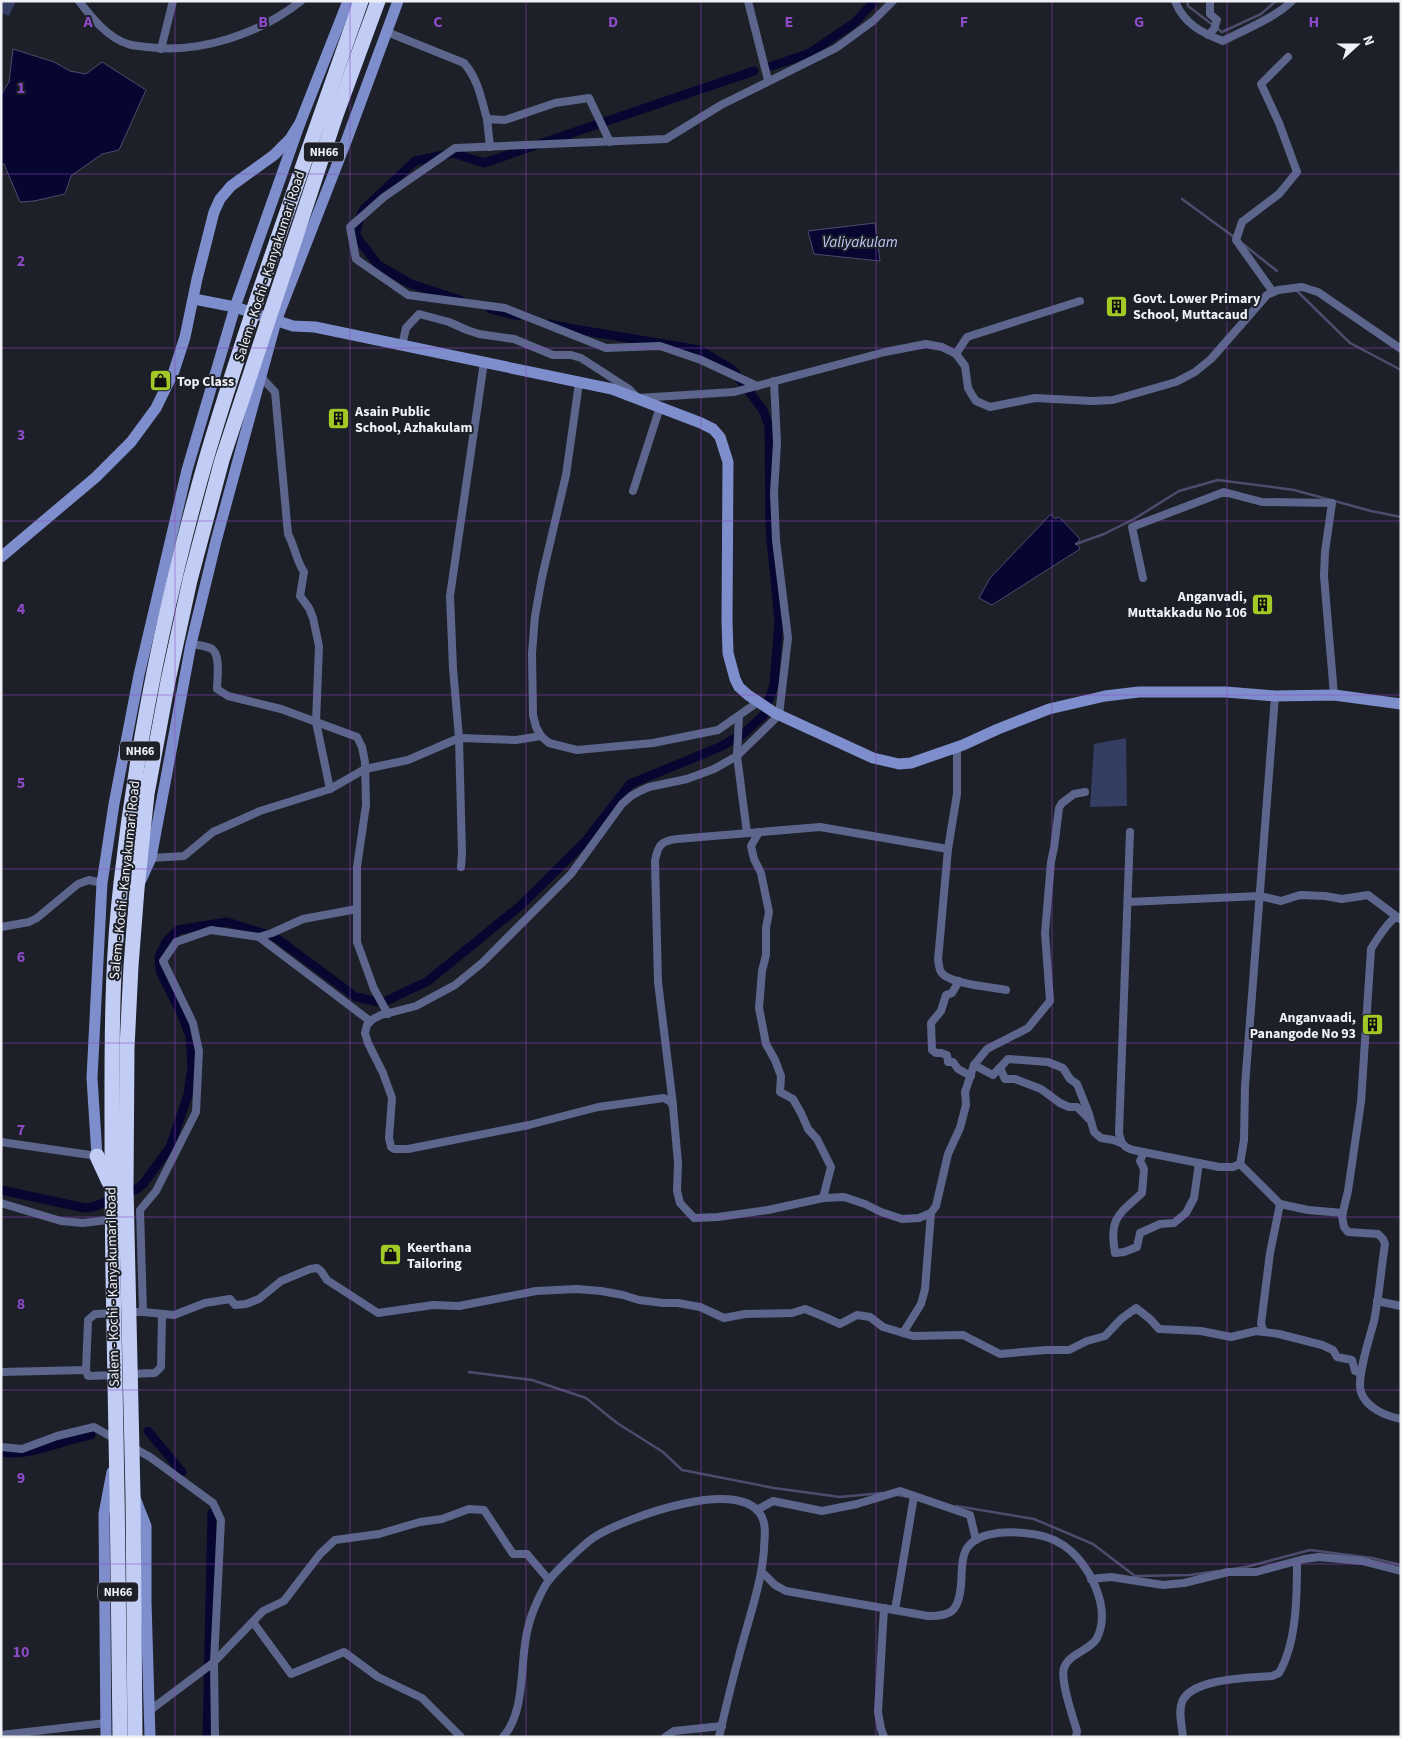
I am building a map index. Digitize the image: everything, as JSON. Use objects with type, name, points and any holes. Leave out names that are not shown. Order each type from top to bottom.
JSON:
[{"type":"highway","name":"Salem - Kochi - Kanyakumari Road","points":[[135,1737],[132,1458],[111,1047],[120,886],[132,792],[153,679],[175,577],[207,456],[258,299],[361,1]]},
{"type":"highway","name":"Salem - Kochi - Kanyakumari Road","points":[[120,1737],[116,1448],[119,1188],[128,1082],[131,966],[147,794],[190,580],[222,460],[336,115],[378,1]]},
{"type":"highway","points":[[112,1081],[128,1082]]},
{"type":"highway","points":[[97,1156],[119,1188]]},
{"type":"street","points":[[80,1],[93,19],[127,44],[161,49],[204,45],[246,33],[290,10],[301,1]]},
{"type":"street","points":[[161,49],[174,1]]},
{"type":"street","points":[[1,1142],[97,1156],[92,1078],[102,882],[114,804],[138,675],[187,470],[235,307],[300,123],[348,1]]},
{"type":"street","points":[[137,889],[151,858],[191,644],[216,541],[276,321],[398,1]]},
{"type":"street","points":[[748,1],[768,80]]},
{"type":"street","points":[[757,386],[701,360],[660,346],[606,348],[505,308],[408,295],[356,259],[350,227],[384,197],[455,148],[666,139],[721,105],[768,80],[836,48],[873,20],[893,1]]},
{"type":"street","points":[[1175,1],[1180,14],[1208,35],[1223,41],[1271,16],[1292,1]]},
{"type":"street","points":[[1208,35],[1216,26],[1217,20],[1210,14],[1210,1]]},
{"type":"street","points":[[387,32],[464,62],[471,70],[478,84],[487,118],[490,147]]},
{"type":"street","points":[[1273,292],[1236,240],[1242,222],[1278,194],[1297,172],[1279,123],[1261,84],[1288,57]]},
{"type":"street","points":[[487,118],[505,120],[555,103],[589,98],[610,142]]},
{"type":"street","points":[[1,557],[96,477],[131,442],[156,408],[174,371],[185,337],[197,279],[214,212],[220,199],[231,186],[274,155],[290,139],[300,123]]},
{"type":"street","points":[[402,345],[406,328],[419,314],[449,322],[479,334],[514,339],[553,355],[571,355],[581,358],[629,389],[638,398],[734,392],[926,344],[942,347],[956,354],[965,366],[968,388],[972,395],[976,401],[990,407],[1035,398],[1092,401],[1113,400],[1176,382],[1195,372],[1211,360],[1267,296],[1273,292],[1302,287],[1318,292],[1401,349]]},
{"type":"street","points":[[194,299],[235,307],[293,326],[315,327],[612,389],[713,429],[720,437],[728,462],[729,522],[726,566],[728,653],[735,679],[739,687],[777,714],[873,758],[899,764],[911,763],[957,747],[1050,709],[1105,696],[1160,691],[1226,692],[1274,696],[1334,696],[1401,704]]},
{"type":"street","points":[[956,354],[967,337],[1080,301]]},
{"type":"street","points":[[461,866],[459,738],[453,668],[450,596],[484,362]]},
{"type":"street","points":[[261,377],[275,392],[288,534],[295,547],[298,563],[304,572],[300,596],[309,608],[313,618],[319,646],[316,722],[330,789]]},
{"type":"street","points":[[673,1107],[671,1102],[664,1098],[623,1103],[598,1107],[529,1125],[408,1149],[394,1149],[391,1147],[389,1138],[392,1098],[365,1034],[367,1025],[373,1018],[416,1006],[455,985],[482,963],[571,874],[622,804],[631,796],[649,787],[687,779],[714,769],[737,756],[777,714],[788,638],[776,540],[774,493],[777,443],[774,381]]},
{"type":"street","points":[[579,383],[566,475],[542,577],[535,616],[532,653],[533,715],[541,736],[549,743],[577,750],[652,743],[718,730],[758,702]]},
{"type":"street","points":[[633,491],[660,407]]},
{"type":"street","points":[[1143,578],[1132,527],[1224,492],[1262,502],[1332,503],[1325,552],[1324,576],[1334,696]]},
{"type":"street","points":[[191,644],[211,648],[216,654],[218,662],[217,689],[222,693],[281,709],[316,722],[357,738],[362,747],[366,805],[357,867],[357,942],[374,989],[388,1014]]},
{"type":"street","points":[[1240,1164],[1244,1140],[1245,1086],[1274,696]]},
{"type":"street","points":[[739,716],[737,756],[747,833]]},
{"type":"street","points":[[151,858],[184,856],[214,832],[260,811],[330,789],[365,769],[408,760],[459,738],[516,740],[541,736]]},
{"type":"street","points":[[957,747],[957,794],[948,849],[938,960],[941,972],[947,978],[1006,990]]},
{"type":"street","points":[[903,1333],[921,1304],[925,1289],[931,1213],[936,1206],[948,1154],[960,1128],[966,1105],[965,1092],[974,1065],[988,1049],[1028,1028],[1050,1001],[1045,933],[1058,808],[1074,794],[1084,792]]},
{"type":"street","points":[[931,1213],[919,1218],[902,1219],[844,1197],[823,1198],[768,1210],[718,1217],[694,1218],[680,1203],[673,1107],[658,982],[655,861],[657,849],[667,840],[820,827],[948,849]]},
{"type":"street","points":[[758,832],[751,846],[754,859],[761,873],[769,912],[766,928],[766,955],[760,986],[759,1008],[762,1025],[766,1044],[781,1076],[780,1092],[793,1099],[802,1112],[808,1129],[817,1139],[831,1166],[823,1198]]},
{"type":"street","points":[[1120,1143],[1130,832]]},
{"type":"street","points":[[1,928],[29,922],[37,918],[84,881],[102,882]]},
{"type":"street","points":[[1128,902],[1260,896],[1281,901],[1300,895],[1325,896],[1342,900],[1368,895],[1398,918],[1390,921],[1371,949],[1361,1102],[1348,1192],[1343,1213],[1344,1227],[1348,1232],[1378,1234],[1385,1244],[1377,1301],[1361,1373],[1360,1391],[1365,1402],[1386,1415],[1401,1419]]},
{"type":"street","points":[[1,1203],[61,1221],[83,1223],[116,1219],[140,1210],[156,1190],[196,1112],[199,1051],[193,1023],[163,961],[176,942],[210,930],[259,936],[303,919],[357,909]]},
{"type":"street","points":[[259,936],[370,1022]]},
{"type":"street","points":[[959,981],[952,993],[946,996],[941,1011],[931,1023],[932,1050],[936,1053],[947,1055],[948,1062],[953,1062],[958,1069],[970,1076]]},
{"type":"street","points":[[974,1065],[993,1075],[1008,1059],[1048,1062],[1063,1068],[1070,1079],[1077,1084],[1094,1132],[1101,1138],[1113,1140],[1126,1148],[1220,1167],[1233,1167],[1240,1164]]},
{"type":"street","points":[[1000,1068],[1004,1079],[1015,1079],[1040,1089],[1069,1107],[1077,1107],[1091,1120]]},
{"type":"street","points":[[1144,1152],[1140,1161],[1144,1169],[1142,1192],[1117,1216],[1113,1240],[1115,1253],[1138,1247],[1140,1233],[1160,1224],[1174,1223],[1186,1213],[1194,1198],[1199,1163]]},
{"type":"street","points":[[1240,1164],[1280,1204],[1308,1210],[1343,1213]]},
{"type":"street","points":[[1264,1332],[1261,1324],[1270,1253],[1280,1204]]},
{"type":"street","points":[[140,1210],[143,1312]]},
{"type":"street","points":[[162,1315],[161,1367],[155,1373],[88,1376],[86,1370],[88,1320],[95,1314],[143,1312],[174,1315],[205,1303],[222,1300],[230,1299],[235,1305],[246,1304],[259,1299],[281,1281],[316,1268],[321,1270],[327,1280],[378,1312],[433,1305],[459,1306],[536,1291],[577,1288],[623,1294],[639,1300],[700,1307],[724,1318],[745,1314],[792,1313],[805,1310],[840,1324],[857,1315],[870,1316],[883,1328],[913,1336],[963,1335],[1000,1354],[1069,1350],[1087,1341],[1105,1336],[1120,1319],[1136,1308],[1159,1329],[1201,1331],[1231,1337],[1264,1332],[1322,1345],[1333,1350],[1338,1357],[1352,1360],[1355,1372],[1361,1373]]},
{"type":"street","points":[[1377,1301],[1401,1306]]},
{"type":"street","points":[[1,1372],[86,1370]]},
{"type":"street","points":[[1,1447],[22,1449],[58,1436],[94,1427],[150,1457],[213,1503],[221,1520],[213,1663],[215,1737]]},
{"type":"street","points":[[106,1737],[104,1514],[116,1448]]},
{"type":"street","points":[[757,1510],[773,1501],[822,1511],[857,1504],[900,1491],[970,1515],[976,1540]]},
{"type":"street","points":[[133,1495],[146,1526],[150,1737]]},
{"type":"street","points":[[894,1610],[914,1496]]},
{"type":"street","points":[[503,1737],[515,1713],[527,1628],[549,1580],[592,1538],[616,1525],[672,1506],[705,1499],[726,1498],[743,1502],[757,1510],[764,1524],[762,1572],[737,1661],[720,1737]]},
{"type":"street","points":[[150,1711],[213,1663],[263,1611],[284,1601],[320,1554],[335,1540],[378,1534],[442,1518],[469,1509],[484,1510],[513,1554],[527,1554],[549,1580]]},
{"type":"street","points":[[762,1572],[775,1585],[786,1590],[928,1616],[944,1615],[952,1611],[959,1600],[964,1554],[968,1546],[976,1540],[991,1534],[1007,1532],[1038,1534],[1054,1540],[1064,1546],[1085,1567],[1092,1578],[1099,1600],[1102,1625],[1096,1640],[1076,1654],[1064,1668],[1064,1681],[1077,1731],[1076,1737]]},
{"type":"street","points":[[1092,1578],[1110,1577],[1163,1585],[1184,1583],[1228,1572],[1256,1572],[1319,1557],[1362,1561],[1401,1571]]},
{"type":"street","points":[[1183,1737],[1181,1708],[1182,1701],[1188,1693],[1214,1682],[1272,1676],[1279,1672],[1288,1647],[1297,1611],[1297,1561]]},
{"type":"street","points":[[881,1734],[878,1712],[878,1684],[884,1608]]},
{"type":"street","points":[[253,1622],[291,1674],[344,1652],[378,1677],[422,1698],[461,1737]]},
{"type":"street","points":[[1,1735],[106,1722]]},
{"type":"street","points":[[665,1737],[674,1732],[722,1726]]},
{"type":"shaded area","points":[[1,1],[16,1],[9,16],[1,13]]},
{"type":"shaded area","points":[[1126,738],[1127,806],[1090,807],[1094,744]]},
{"type":"water","points":[[13,49],[54,62],[70,71],[86,74],[102,62],[146,90],[119,150],[102,154],[71,176],[65,194],[20,202],[4,164],[1,164],[1,95],[9,82]]},
{"type":"water","name":"Valiyakulam","points":[[875,223],[880,261],[814,254],[808,231]]},
{"type":"water","points":[[1051,514],[1055,519],[1059,517],[1080,539],[1077,543],[1080,549],[992,605],[979,598],[990,578]]},
{"type":"waterway","points":[[772,66],[810,53],[854,23],[875,1]]},
{"type":"waterway","points":[[1187,1],[1188,6],[1222,32],[1261,14],[1276,1]]},
{"type":"waterway","points":[[460,300],[411,284],[378,265],[356,236],[357,226],[363,210],[415,161],[453,153],[484,163],[754,71]]},
{"type":"waterway","points":[[1182,199],[1234,237]]},
{"type":"waterway","points":[[1243,244],[1277,271]]},
{"type":"waterway","points":[[1296,290],[1350,343],[1401,370]]},
{"type":"waterway","points":[[490,309],[518,316]]},
{"type":"waterway","points":[[1,1190],[85,1208],[93,1207],[137,1189],[144,1183],[170,1147],[188,1095],[192,1067],[190,1036],[160,971],[159,957],[166,942],[178,930],[227,922],[275,937],[356,997],[382,1003],[428,981],[520,906],[584,843],[630,784],[720,747],[743,734],[763,716],[774,685],[779,621],[770,529],[769,426],[763,410],[733,370],[700,350],[550,324]]},
{"type":"waterway","points":[[1076,544],[1104,534],[1134,519],[1179,491],[1218,480],[1294,490],[1371,511],[1401,517]]},
{"type":"waterway","points":[[469,1372],[532,1380],[586,1398],[617,1423],[663,1452],[682,1470],[774,1488],[840,1497],[882,1493]]},
{"type":"waterway","points":[[148,1431],[182,1472]]},
{"type":"waterway","points":[[1,1452],[13,1453],[35,1450],[91,1435]]},
{"type":"waterway","points":[[897,1495],[909,1497]]},
{"type":"waterway","points":[[956,1506],[1034,1519],[1093,1544],[1135,1576],[1190,1575],[1218,1571]]},
{"type":"waterway","points":[[207,1737],[212,1513]]},
{"type":"waterway","points":[[1233,1569],[1310,1550],[1372,1558],[1401,1565]]},
{"type":"place","name":"Govt. Lower Primary School, Muttacaud","points":[[1117,306]]},
{"type":"place","name":"Top Class","points":[[161,381]]},
{"type":"place","name":"Asain Public School, Azhakulam","points":[[339,419]]},
{"type":"place","name":"Anganvadi, Muttakkadu No 106","points":[[1263,604]]},
{"type":"place","name":"Anganvaadi, Panangode No 93","points":[[1372,1025]]},
{"type":"place","name":"Keerthana Tailoring","points":[[391,1255]]}]
